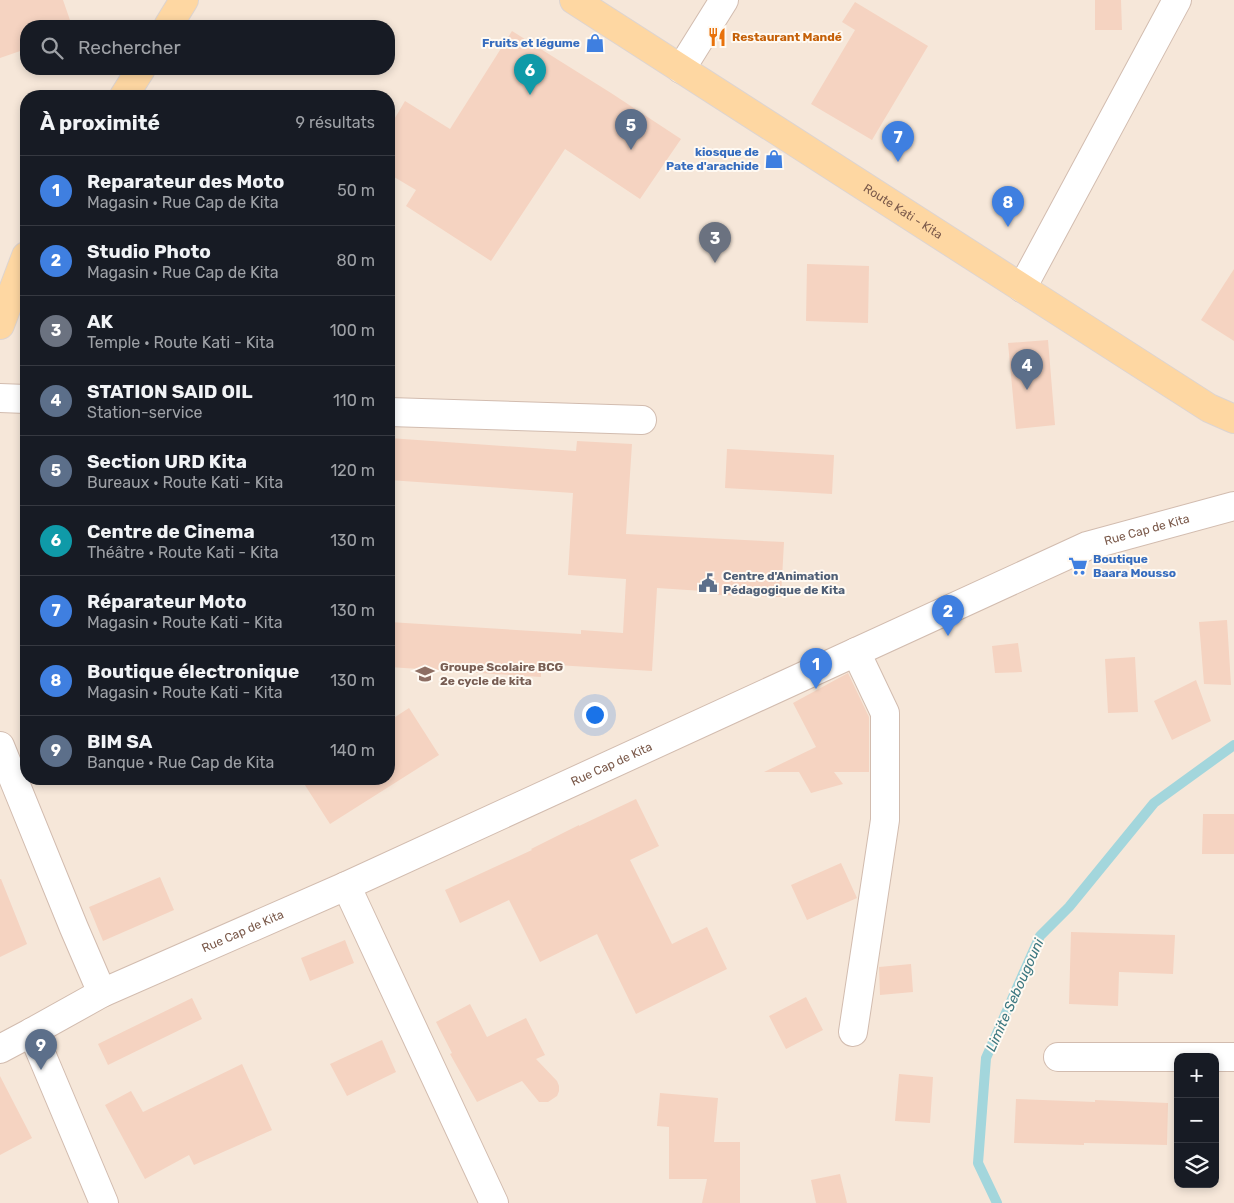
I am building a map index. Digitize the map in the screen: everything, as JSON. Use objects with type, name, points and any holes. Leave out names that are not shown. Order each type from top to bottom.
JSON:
[{"type":"main road","points":[[172,20],[184,0]]},
{"type":"main road","name":"Route Kati - Kita","points":[[574,0],[1209,408],[1234,418]]},
{"type":"main road","points":[[128,90],[137,75]]},
{"type":"main road","points":[[0,325],[20,272]]},
{"type":"street","points":[[681,69],[724,0]]},
{"type":"street","points":[[1022,288],[1177,0]]},
{"type":"street","points":[[0,398],[20,399]]},
{"type":"street","points":[[395,412],[642,420]]},
{"type":"street","name":"Rue Cap de Kita","points":[[0,1049],[102,992],[346,886],[1087,546],[1234,506]]},
{"type":"street","points":[[853,1032],[885,820],[885,713],[856,652]]},
{"type":"street","points":[[0,746],[102,992]]},
{"type":"street","points":[[346,886],[494,1203]]},
{"type":"street","points":[[32,1032],[104,1203]]},
{"type":"street","points":[[1058,1057],[1234,1056]]},
{"type":"shaded area","points":[[0,0],[1234,0],[1234,1203],[0,1203]]},
{"type":"building","points":[[0,0],[63,0],[70,20],[20,20],[20,51],[0,58]]},
{"type":"building","points":[[1095,0],[1121,0],[1122,30],[1095,30]]},
{"type":"building","points":[[855,2],[928,46],[872,140],[811,104],[855,30],[842,22]]},
{"type":"building","points":[[512,31],[681,139],[640,199],[565,149],[491,261],[406,206],[416,190],[395,178],[395,118],[405,101],[450,129]]},
{"type":"building","points":[[807,264],[869,266],[868,323],[806,321]]},
{"type":"building","points":[[1234,269],[1234,341],[1201,320]]},
{"type":"building","points":[[1048,340],[1055,425],[1016,429],[1008,343]]},
{"type":"building","points":[[395,438],[576,451],[577,441],[632,444],[626,534],[784,542],[781,597],[718,595],[718,592],[657,588],[652,671],[541,664],[541,677],[395,667],[395,622],[581,634],[581,630],[623,633],[626,579],[568,575],[573,493],[395,480]]},
{"type":"building","points":[[727,449],[834,455],[832,494],[725,488]]},
{"type":"building","points":[[1227,620],[1231,685],[1204,684],[1199,622]]},
{"type":"building","points":[[1018,643],[1022,672],[995,673],[992,646]]},
{"type":"building","points":[[1135,657],[1138,712],[1108,713],[1105,659]]},
{"type":"building","points":[[848,673],[869,717],[869,772],[834,772],[843,784],[811,793],[799,772],[764,772],[816,747],[793,703]]},
{"type":"building","points":[[1196,680],[1211,721],[1172,740],[1154,701]]},
{"type":"building","points":[[409,708],[439,755],[395,783],[395,717]]},
{"type":"building","points":[[305,785],[392,785],[330,824]]},
{"type":"building","points":[[636,799],[659,846],[630,860],[672,944],[707,927],[727,969],[636,1014],[597,934],[540,962],[509,900],[460,923],[445,890]]},
{"type":"building","points":[[1203,814],[1234,814],[1234,854],[1202,854]]},
{"type":"building","points":[[841,863],[857,898],[807,920],[791,885]]},
{"type":"building","points":[[160,877],[174,910],[103,941],[89,907]]},
{"type":"building","points":[[0,879],[27,944],[0,957]]},
{"type":"building","points":[[1071,932],[1175,935],[1173,974],[1119,972],[1118,1006],[1069,1004]]},
{"type":"building","points":[[345,940],[354,963],[310,981],[301,958]]},
{"type":"building","points":[[911,964],[913,992],[880,995],[879,967]]},
{"type":"building","points":[[806,997],[823,1030],[786,1049],[769,1016]]},
{"type":"building","points":[[192,998],[202,1019],[108,1065],[98,1044]]},
{"type":"building","points":[[470,1004],[487,1037],[526,1018],[545,1055],[536,1059],[557,1081],[559,1091],[557,1096],[548,1102],[539,1102],[522,1081],[477,1102],[450,1054],[452,1053],[436,1022]]},
{"type":"building","points":[[382,1040],[396,1072],[347,1096],[330,1064]]},
{"type":"building","points":[[242,1064],[272,1130],[194,1165],[189,1155],[145,1179],[105,1105],[131,1091],[143,1112]]},
{"type":"building","points":[[899,1074],[933,1077],[930,1123],[895,1121]]},
{"type":"building","points":[[0,1076],[32,1138],[0,1155]]},
{"type":"building","points":[[660,1093],[718,1098],[714,1142],[740,1142],[740,1203],[702,1203],[707,1179],[669,1179],[669,1127],[657,1126]]},
{"type":"building","points":[[1016,1099],[1168,1103],[1167,1145],[1014,1143]]},
{"type":"building","points":[[840,1174],[847,1203],[816,1203],[811,1180]]},
{"type":"waterway","name":"Limite Sebougouni","points":[[997,1203],[978,1163],[986,1058],[1040,936],[1069,907],[1154,803],[1234,745]]},
{"type":"place","name":"Restaurant Mandé","points":[[717,37]]},
{"type":"place","name":"Fruits et légume","points":[[595,43]]},
{"type":"place","name":"Centre de Cinema","points":[[530,95]]},
{"type":"place","name":"Section URD Kita","points":[[631,150]]},
{"type":"place","name":"kiosque de Pate d'arachide","points":[[774,159]]},
{"type":"place","name":"Réparateur Moto","points":[[898,162]]},
{"type":"place","name":"Boutique électronique","points":[[1008,227]]},
{"type":"place","name":"AK","points":[[715,263]]},
{"type":"place","name":"STATION SAID OIL","points":[[1027,390]]},
{"type":"place","name":"Boutique Baara Mousso","points":[[1078,566]]},
{"type":"place","name":"Centre d'Animation Pédagogique de Kita","points":[[708,583]]},
{"type":"place","name":"Studio Photo","points":[[948,636]]},
{"type":"place","name":"Groupe Scolaire BCG 2e cycle de kita","points":[[425,674]]},
{"type":"place","name":"Reparateur des Moto","points":[[816,689]]},
{"type":"place","name":"BIM SA","points":[[41,1070]]}]
